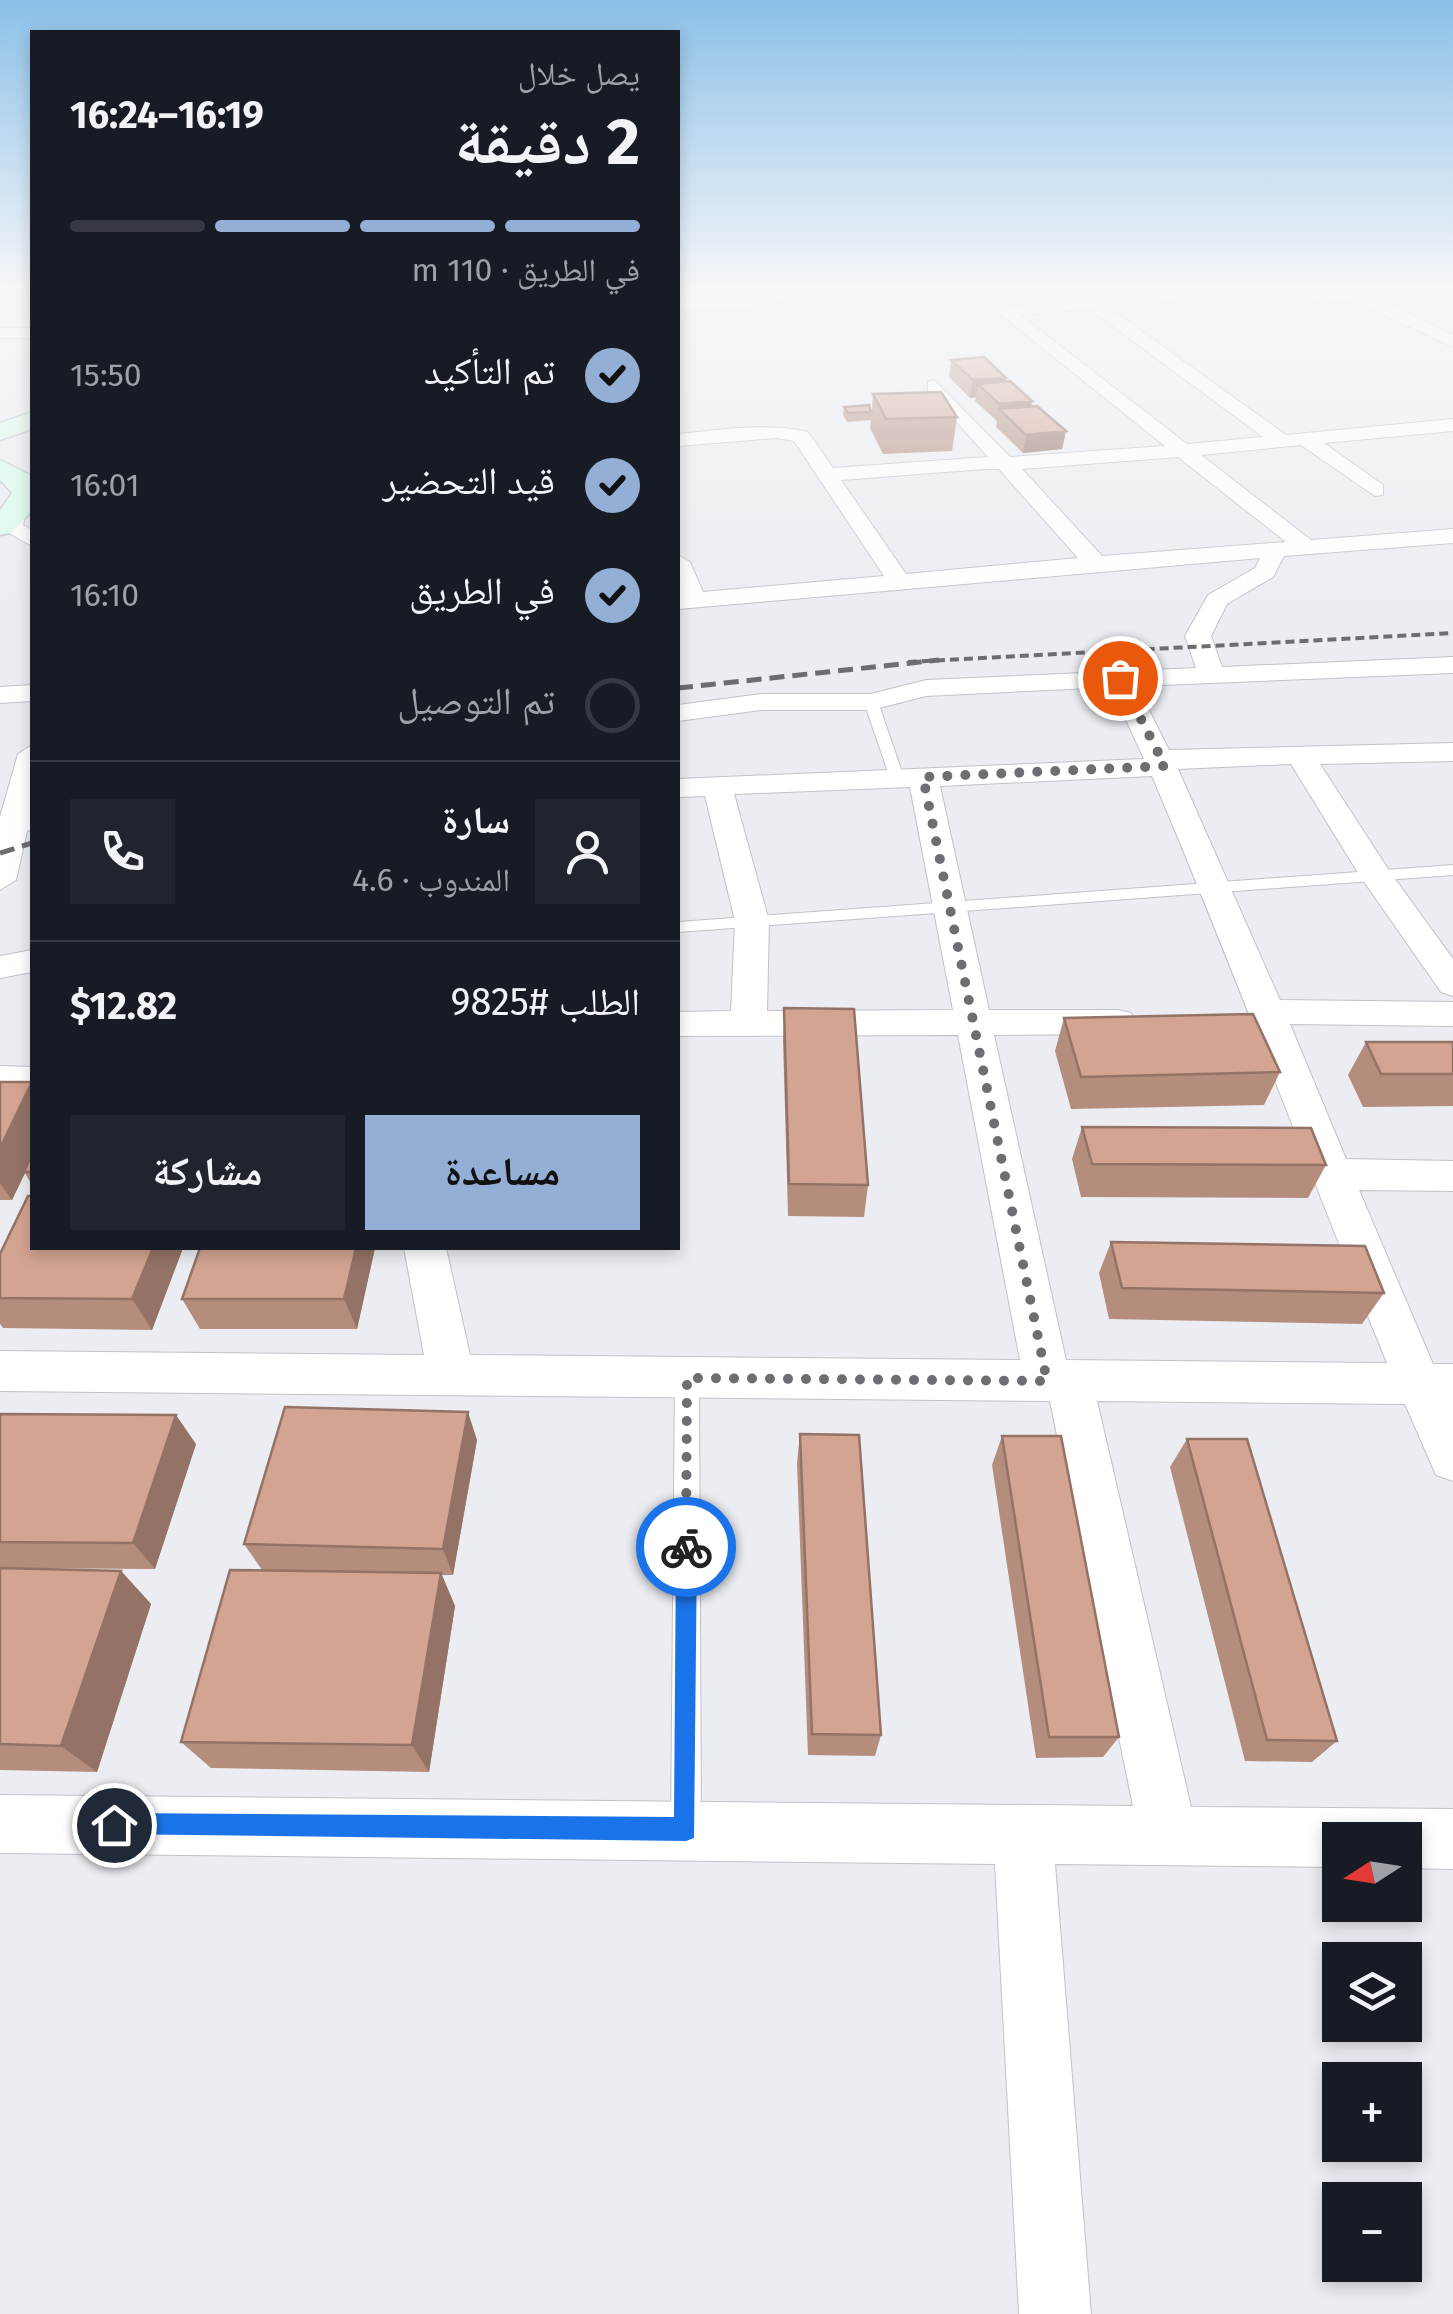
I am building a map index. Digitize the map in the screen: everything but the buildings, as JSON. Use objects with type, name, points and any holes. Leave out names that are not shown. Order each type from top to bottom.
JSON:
[{"type":"main road","points":[[1,432],[30,417]]},
{"type":"main road","points":[[0,468],[20,479],[26,488],[19,531]]},
{"type":"street","points":[[944,397],[1096,563]]},
{"type":"street","points":[[1120,397],[1306,546]]},
{"type":"street","points":[[1220,397],[1282,442]]},
{"type":"street","points":[[828,474],[1188,450],[1453,425]]},
{"type":"street","points":[[680,440],[794,434],[805,440],[899,582]]},
{"type":"street","points":[[1305,439],[1375,490]]},
{"type":"street","points":[[680,572],[686,601],[1096,563],[1453,536]]},
{"type":"street","points":[[1211,674],[1198,636],[1217,600],[1265,572],[1275,549]]},
{"type":"street","points":[[680,713],[761,702],[870,702],[926,688],[1453,665]]},
{"type":"street","points":[[1120,678],[1219,888],[1328,1174],[1436,1384],[1453,1459]]},
{"type":"street","points":[[0,695],[30,693]]},
{"type":"street","points":[[680,788],[1300,755],[1453,752]]},
{"type":"street","points":[[1300,755],[1376,876],[1453,984]]},
{"type":"street","points":[[0,880],[23,823],[30,769]]},
{"type":"street","points":[[910,778],[949,904],[973,1022],[1168,1835]]},
{"type":"street","points":[[717,786],[752,920],[749,1024]]},
{"type":"street","points":[[0,967],[30,961]]},
{"type":"street","points":[[1230,1021],[1268,1016],[1453,1014]]},
{"type":"street","points":[[680,1024],[1151,1022]]},
{"type":"street","points":[[0,1080],[30,1080]]},
{"type":"street","points":[[1328,1174],[1453,1176]]},
{"type":"street","points":[[425,1250],[451,1376]]},
{"type":"street","points":[[0,1372],[1436,1384]]},
{"type":"street","points":[[0,1824],[1453,1839]]},
{"type":"street","points":[[1023,1832],[1055,2314]]},
{"type":"lane","points":[[870,702],[910,778]]},
{"type":"lane","points":[[680,927],[949,904],[1453,870]]},
{"type":"lane","points":[[686,1830],[687,1378]]},
{"type":"railway","points":[[933,661],[1453,633]]},
{"type":"railway","points":[[933,661],[939,660]]},
{"type":"railway","points":[[680,688],[933,661]]},
{"type":"railway","points":[[908,662],[933,661]]},
{"type":"railway","points":[[0,853],[30,844]]},
{"type":"way so far","points":[[686,1547],[687,1378],[1047,1381],[923,777],[1165,766],[1120,678]]},
{"type":"route","points":[[114,1825],[686,1830],[686,1547]]}]
